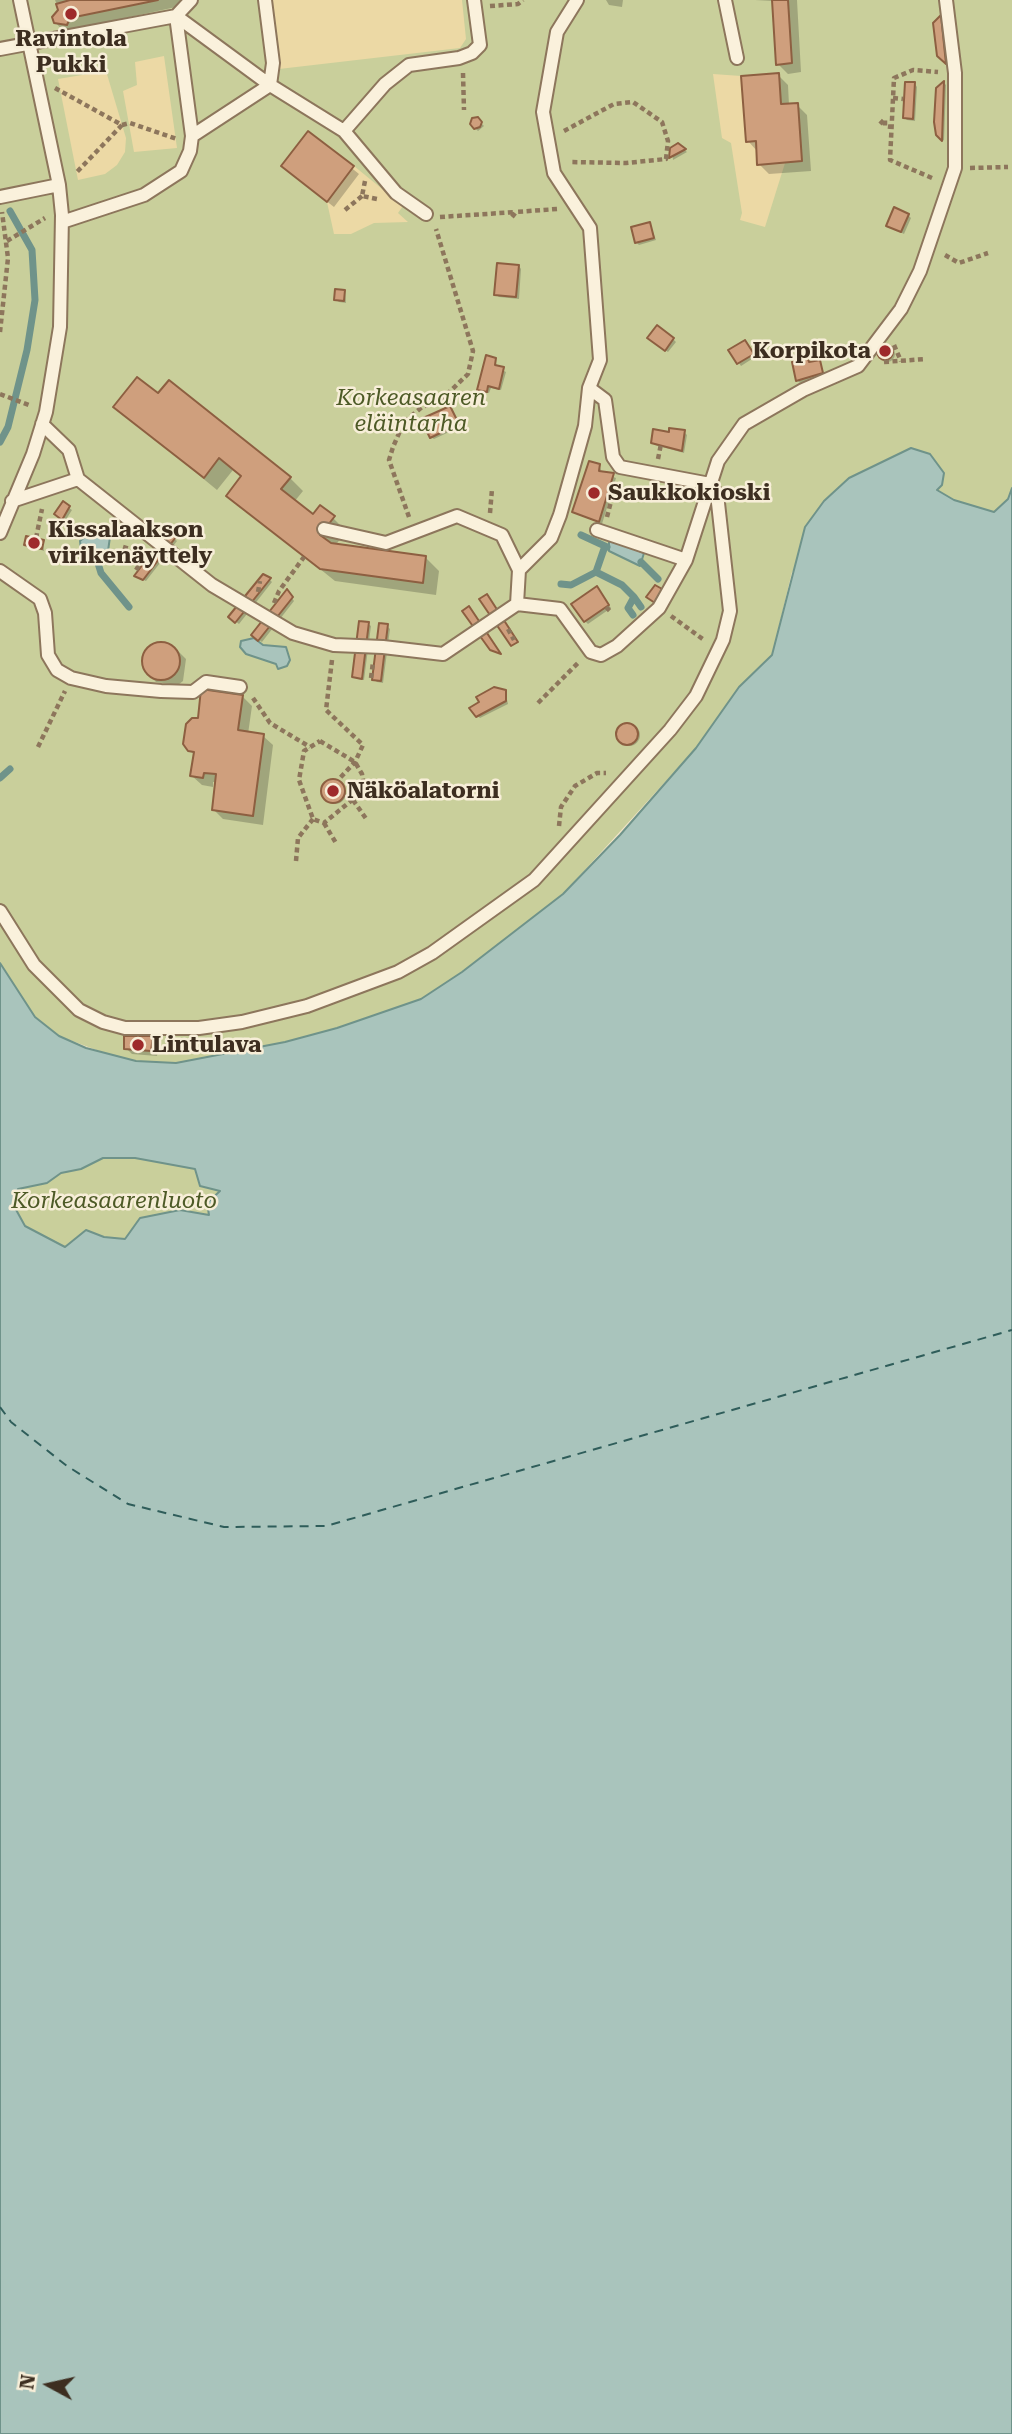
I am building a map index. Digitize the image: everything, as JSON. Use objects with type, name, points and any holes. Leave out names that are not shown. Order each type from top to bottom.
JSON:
[{"type":"lane","points":[[0,533],[42,424],[60,327],[62,219],[59,186],[20,0]]},
{"type":"lane","points":[[0,49],[176,16],[191,0]]},
{"type":"lane","points":[[191,140],[270,85],[273,63],[265,0]]},
{"type":"lane","points":[[519,570],[551,538],[560,515],[585,426],[589,387],[600,360],[590,228],[554,173],[543,112],[551,54],[558,32],[577,0]]},
{"type":"lane","points":[[725,0],[737,58]]},
{"type":"lane","points":[[42,424],[69,450],[78,479],[212,585],[269,616],[293,633],[323,643],[443,654],[517,604],[560,609],[588,649],[601,654],[617,646],[659,608],[686,560],[718,461],[744,424],[803,390],[837,378],[862,363],[901,309],[928,247],[955,168],[955,73],[946,0]]},
{"type":"lane","points":[[344,131],[385,84],[409,65],[459,58],[472,53],[480,45],[475,4]]},
{"type":"lane","points":[[176,16],[270,85],[344,131],[396,193],[426,214]]},
{"type":"lane","points":[[62,219],[114,206],[164,184],[181,171],[191,140],[176,16]]},
{"type":"lane","points":[[1,203],[59,186]]},
{"type":"lane","points":[[0,911],[34,965],[57,991],[79,1010],[103,1022],[131,1028],[199,1028],[284,1012],[351,992],[432,953],[534,880],[670,730],[696,696],[723,640],[730,611],[717,494],[710,484],[620,467],[613,457],[605,400],[589,387]]},
{"type":"lane","points":[[12,501],[78,479]]},
{"type":"lane","points":[[324,529],[386,543],[457,516],[502,535],[519,570],[517,604]]},
{"type":"lane","points":[[600,531],[686,560]]},
{"type":"lane","points":[[0,571],[40,599],[45,613],[48,654],[57,670],[71,678],[106,686],[161,691],[193,692],[206,682],[240,687]]},
{"type":"path","points":[[475,4],[519,4],[523,0]]},
{"type":"path","points":[[459,58],[465,82],[464,110]]},
{"type":"path","points":[[950,184],[890,160],[894,78],[913,70],[955,73]]},
{"type":"path","points":[[60,89],[122,125]]},
{"type":"path","points":[[893,98],[904,99]]},
{"type":"path","points":[[548,140],[614,104],[633,102],[662,122],[668,141],[666,159],[626,163],[552,162]]},
{"type":"path","points":[[880,124],[884,119],[885,126],[892,127]]},
{"type":"path","points":[[76,173],[122,125],[130,123],[191,140]]},
{"type":"path","points":[[955,168],[1008,167]]},
{"type":"path","points":[[345,211],[362,196]]},
{"type":"path","points":[[0,332],[8,258],[1,203]]},
{"type":"path","points":[[426,214],[447,218],[483,212],[552,209]]},
{"type":"path","points":[[512,218],[516,212]]},
{"type":"path","points":[[7,241],[38,219],[62,219]]},
{"type":"path","points":[[414,531],[389,460],[393,447],[404,422],[422,407],[440,400],[468,374],[473,351],[438,234]]},
{"type":"path","points":[[928,247],[959,263],[988,253]]},
{"type":"path","points":[[0,262],[8,258]]},
{"type":"path","points":[[862,363],[925,359]]},
{"type":"path","points":[[0,394],[22,402]]},
{"type":"path","points":[[600,531],[620,467]]},
{"type":"path","points":[[123,547],[146,555]]},
{"type":"path","points":[[269,616],[279,591],[304,557]]},
{"type":"path","points":[[677,619],[692,632]]},
{"type":"path","points":[[538,703],[588,649]]},
{"type":"path","points":[[331,673],[326,710],[363,745],[355,762],[339,779]]},
{"type":"path","points":[[38,747],[71,678]]},
{"type":"path","points":[[240,687],[250,694],[270,723],[310,747]]},
{"type":"path","points":[[313,819],[299,780],[304,751],[320,741],[355,762],[362,774],[364,786],[363,791],[324,823]]},
{"type":"path","points":[[364,786],[387,784]]},
{"type":"path","points":[[353,800],[367,820]]},
{"type":"path","points":[[313,819],[324,823],[336,843]]},
{"type":"path","points":[[296,861],[298,838],[313,819]]},
{"type":"green space","name":"Korkeasaaren eläintarha","points":[[0,0],[1012,0],[1012,488],[1008,499],[994,512],[954,500],[936,490],[944,473],[792,572],[772,655],[739,687],[696,748],[563,894],[462,972],[421,999],[337,1028],[285,1042],[176,1063],[123,1060],[59,1036],[35,1017],[0,963]]},
{"type":"green space","name":"Korkeasaarenluoto","points":[[75,1094],[292,1221],[0,1293],[0,1127]]},
{"type":"sand","points":[[272,0],[462,0],[466,39],[460,48],[279,69]]},
{"type":"sand","points":[[164,56],[177,148],[134,152],[123,91],[137,85],[135,62]]},
{"type":"sand","points":[[106,71],[126,138],[125,152],[117,165],[105,174],[78,180],[58,79]]},
{"type":"sand","points":[[713,74],[741,76],[746,141],[756,141],[757,165],[785,163],[765,227],[740,220],[742,213],[731,143],[722,138]]},
{"type":"sand","points":[[354,166],[403,206],[398,213],[408,222],[374,223],[351,234],[334,234],[327,202]]},
{"type":"water","points":[[911,448],[930,454],[944,473],[942,485],[937,490],[954,500],[994,512],[1008,499],[1012,488],[1012,2434],[0,2434],[0,963],[35,1017],[59,1036],[86,1048],[136,1061],[176,1063],[285,1042],[337,1028],[421,999],[462,972],[563,894],[620,835],[696,748],[739,687],[772,655],[805,527],[824,501],[849,478]],"holes":[[[103,1158],[135,1158],[195,1169],[200,1186],[220,1191],[207,1203],[209,1215],[180,1210],[140,1218],[125,1239],[104,1237],[86,1230],[65,1247],[25,1226],[14,1206],[18,1189],[47,1183],[61,1173],[81,1169]]]},
{"type":"water","points":[[102,532],[110,537],[107,558],[90,563],[82,559],[80,541],[88,534]]},
{"type":"water","points":[[609,539],[644,553],[640,566],[609,551]]},
{"type":"water","points":[[254,638],[263,645],[286,647],[290,660],[287,666],[278,669],[276,664],[246,654],[240,647],[241,641]]},
{"type":"building","name":"Ravintola Pukki","points":[[70,0],[158,0],[70,18],[67,25],[54,23],[52,17],[58,10],[56,4]]},
{"type":"building","points":[[772,0],[788,0],[792,63],[776,65]]},
{"type":"building","points":[[941,15],[946,64],[937,56],[933,23]]},
{"type":"building","points":[[779,73],[781,104],[798,103],[802,161],[757,165],[756,141],[746,142],[741,76]]},
{"type":"building","points":[[944,81],[942,141],[936,135],[934,122],[936,88]]},
{"type":"building","points":[[905,82],[915,82],[913,119],[903,118]]},
{"type":"building","points":[[478,117],[482,122],[480,127],[474,129],[470,124],[472,118]]},
{"type":"building","points":[[308,131],[354,166],[327,202],[281,166]]},
{"type":"building","points":[[678,143],[686,149],[669,158],[670,148]]},
{"type":"building","points":[[894,207],[909,214],[901,232],[886,226]]},
{"type":"building","points":[[650,222],[654,238],[635,243],[631,227]]},
{"type":"building","points":[[497,263],[519,265],[516,297],[494,295]]},
{"type":"building","points":[[335,289],[345,290],[344,301],[334,300]]},
{"type":"building","points":[[657,325],[674,338],[665,351],[647,338]]},
{"type":"building","points":[[745,340],[754,354],[737,364],[728,350]]},
{"type":"building","name":"Korpikota","points":[[882,344],[888,344],[893,352],[891,358],[882,360],[877,355],[877,349]]},
{"type":"building","points":[[486,355],[496,358],[495,365],[504,367],[499,389],[488,386],[487,392],[477,390]]},
{"type":"building","points":[[808,359],[809,362],[820,360],[823,373],[796,381],[792,362]]},
{"type":"building","points":[[137,377],[158,393],[169,380],[291,477],[281,489],[313,514],[320,505],[335,516],[320,535],[331,543],[426,556],[423,583],[320,569],[226,496],[241,476],[219,458],[204,478],[113,407]]},
{"type":"building","points":[[450,406],[459,424],[430,438],[421,419]]},
{"type":"building","points":[[669,428],[685,430],[682,451],[651,443],[653,429],[669,432]]},
{"type":"building","name":"Saukkokioski","points":[[589,461],[600,464],[599,471],[614,473],[599,522],[572,512]]},
{"type":"building","points":[[63,501],[70,506],[62,520],[54,514]]},
{"type":"building","points":[[168,531],[176,537],[143,580],[134,576]]},
{"type":"building","name":"Kissalaakson virikenäyttely","points":[[26,536],[44,540],[42,549],[24,545]]},
{"type":"building","points":[[263,574],[271,578],[235,623],[228,617]]},
{"type":"building","points":[[655,585],[664,590],[655,603],[646,597]]},
{"type":"building","points":[[597,586],[609,605],[584,622],[571,604]]},
{"type":"building","points":[[287,589],[293,597],[258,641],[251,635]]},
{"type":"building","points":[[487,594],[518,642],[511,646],[479,599]]},
{"type":"building","points":[[469,606],[501,654],[490,650],[462,611]]},
{"type":"building","points":[[359,621],[369,622],[362,679],[352,677]]},
{"type":"building","points":[[379,623],[388,624],[381,681],[372,680]]},
{"type":"building","points":[[161,642],[175,647],[180,661],[175,675],[161,680],[147,675],[142,661],[147,647]]},
{"type":"building","points":[[494,687],[506,690],[506,701],[476,717],[469,708],[479,702],[476,697]]},
{"type":"building","points":[[201,689],[243,695],[238,730],[264,734],[253,816],[212,810],[216,774],[204,773],[203,778],[190,776],[194,752],[188,751],[183,744],[186,724],[192,718],[198,718]]},
{"type":"building","points":[[627,723],[635,726],[638,734],[635,742],[627,745],[619,742],[616,734],[619,726]]},
{"type":"building","name":"Näköalatorni","points":[[333,779],[344,786],[345,791],[338,802],[333,803],[322,796],[321,791],[328,780]]},
{"type":"building","name":"Lintulava","points":[[124,1036],[153,1036],[151,1051],[124,1049]]},
{"type":"waterway","points":[[0,442],[8,427],[27,350],[35,300],[32,250],[10,211]]},
{"type":"waterway","points":[[581,535],[607,547]]},
{"type":"waterway","points":[[561,584],[571,585],[596,572],[605,546]]},
{"type":"waterway","points":[[97,560],[101,573],[129,607]]},
{"type":"waterway","points":[[641,562],[658,579]]},
{"type":"waterway","points":[[596,572],[622,585],[634,597],[628,608],[633,615]]},
{"type":"waterway","points":[[634,597],[641,607]]},
{"type":"waterway","points":[[0,778],[10,769]]},
{"type":"ferry route","points":[[0,1407],[11,1422],[67,1466],[128,1504],[224,1527],[326,1526],[1012,1330]]},
{"type":"place","name":"Ravintola Pukki","points":[[71,14]]},
{"type":"place","name":"Korpikota","points":[[885,351]]},
{"type":"place","name":"Saukkokioski","points":[[594,493]]},
{"type":"place","name":"Kissalaakson virikenäyttely","points":[[34,543]]},
{"type":"place","name":"Näköalatorni","points":[[333,791]]},
{"type":"place","name":"Lintulava","points":[[138,1045]]}]
